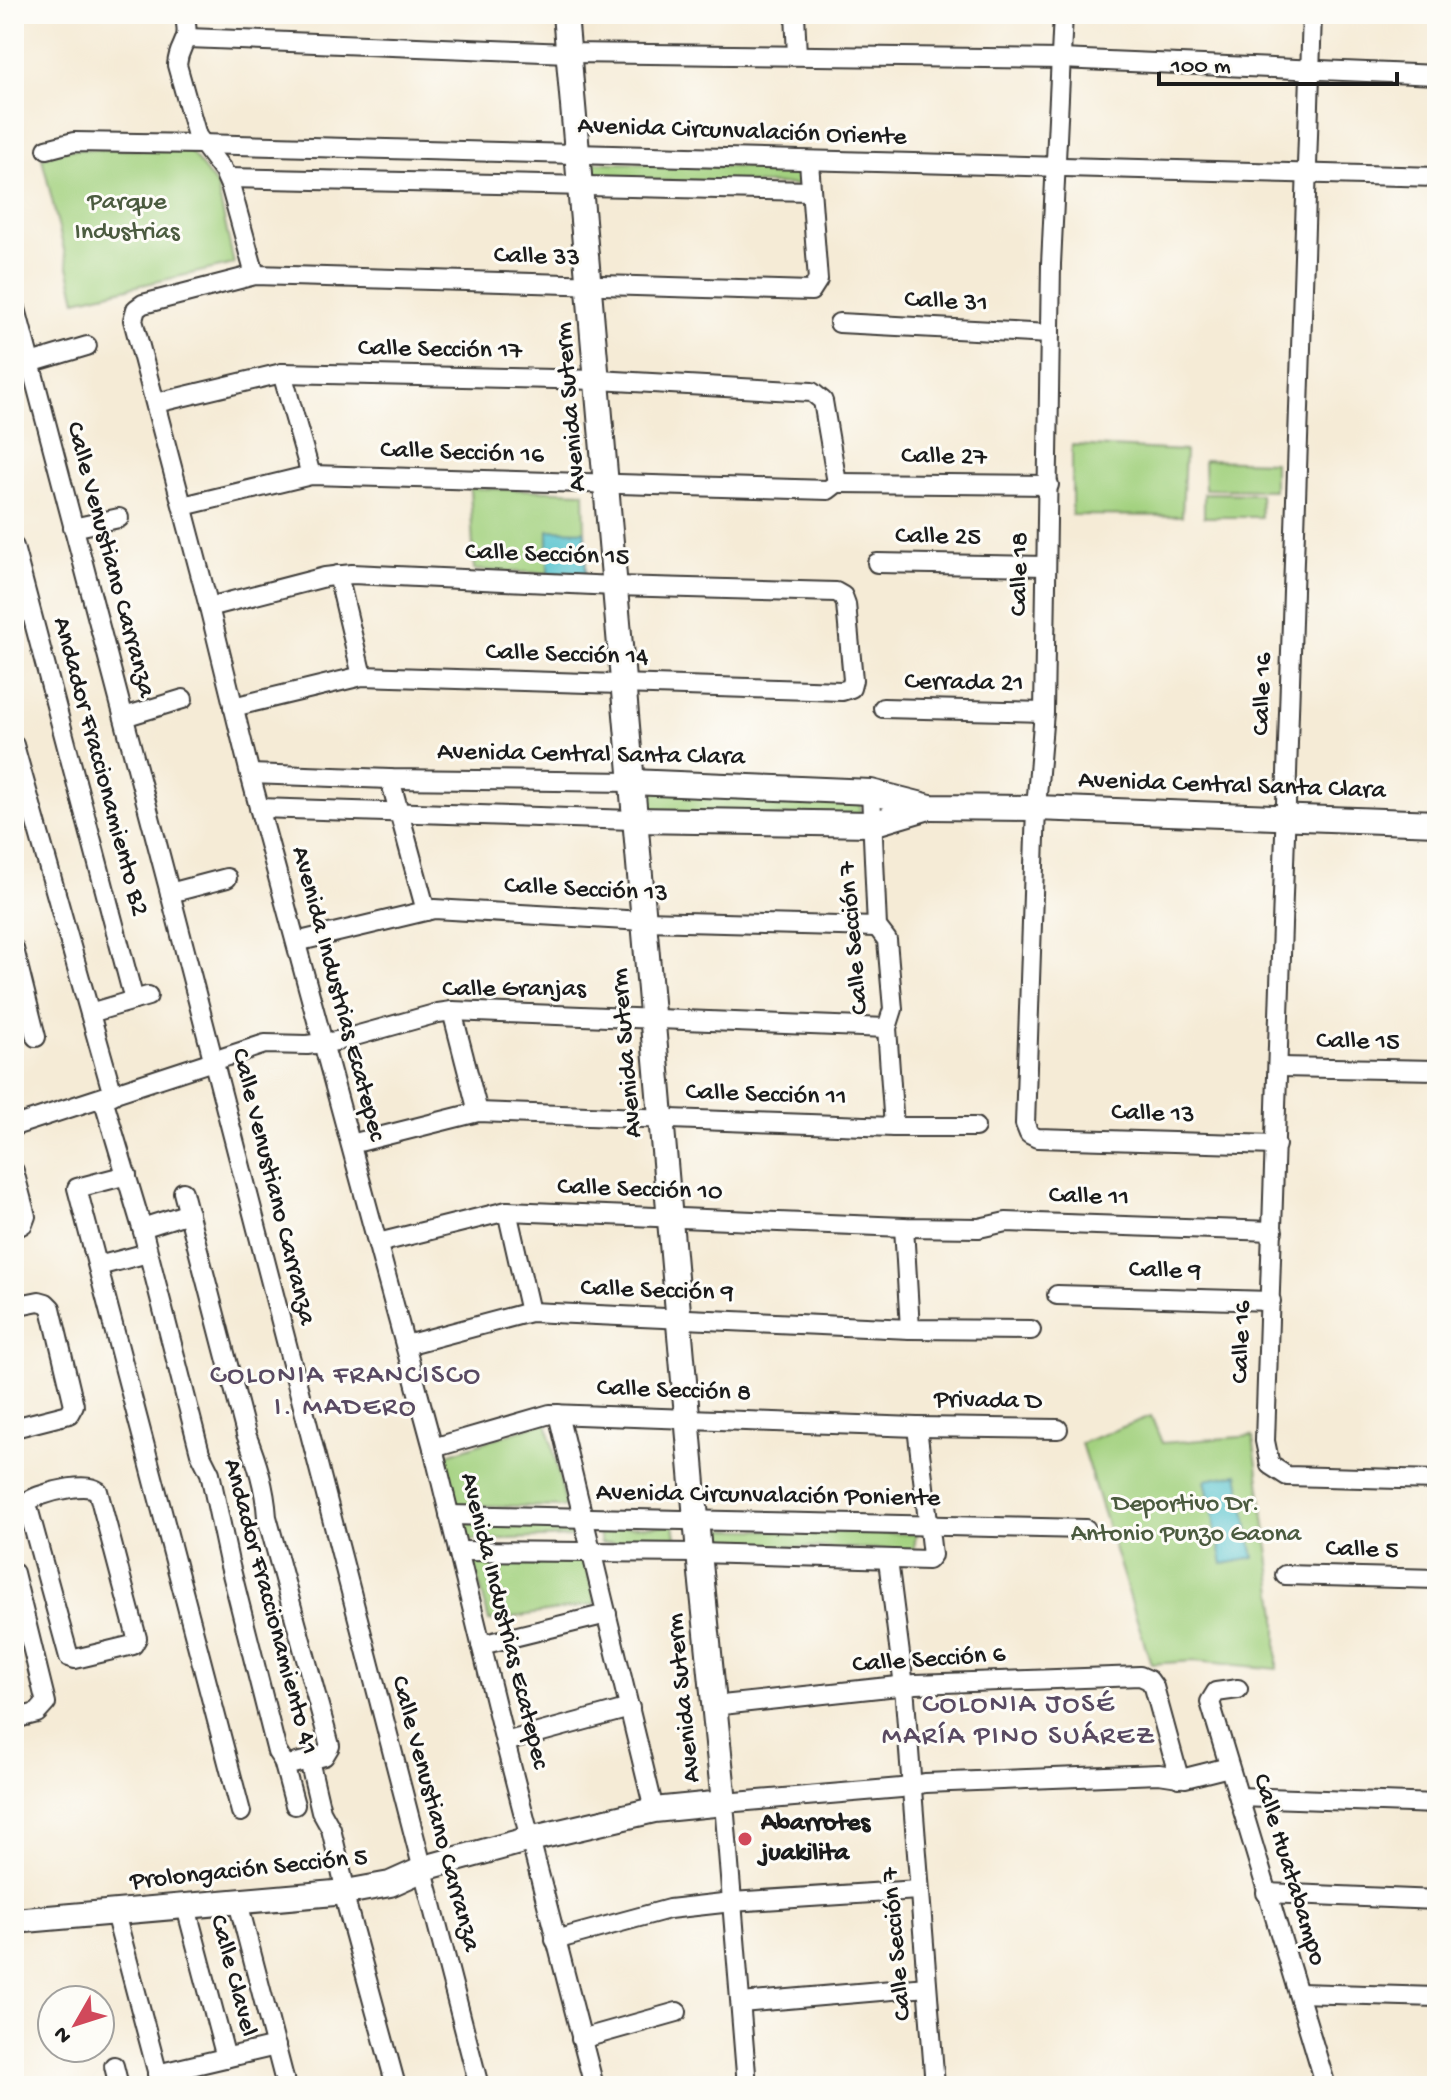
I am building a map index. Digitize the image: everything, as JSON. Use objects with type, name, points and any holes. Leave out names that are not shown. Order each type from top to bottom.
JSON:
[{"type":"street","points":[[184,14],[188,38],[178,56],[177,65],[194,128],[201,144],[227,178],[255,275]]},
{"type":"street","name":"Avenida Suterm","points":[[565,14],[747,2086]]},
{"type":"street","points":[[795,14],[797,55]]},
{"type":"street","name":"Calle 18","points":[[1029,1134],[1025,1124],[1036,808],[1044,712],[1054,167],[1063,14]]},
{"type":"street","name":"Calle 16","points":[[1312,14],[1266,1458],[1274,1469],[1287,1476],[1437,1480]]},
{"type":"street","points":[[188,38],[568,53],[1060,59],[1437,75]]},
{"type":"street","name":"Avenida Circunvalación Oriente","points":[[47,149],[74,142],[201,144],[1437,177]]},
{"type":"street","points":[[227,178],[811,191],[809,162]]},
{"type":"street","name":"Calle 33","points":[[255,275],[807,292],[815,288],[818,280],[811,191]]},
{"type":"street","name":"Avenida Industrias Ecatepec","points":[[255,275],[143,304],[136,309],[133,320],[259,808],[433,1448],[594,2086]]},
{"type":"street","name":"Calle Venustiano Carranza","points":[[14,301],[479,2086]]},
{"type":"street","name":"Calle 31","points":[[839,323],[1050,334]]},
{"type":"street","points":[[30,363],[87,346]]},
{"type":"street","points":[[282,373],[311,475]]},
{"type":"street","name":"Calle Sección 17","points":[[156,403],[282,373],[598,380],[812,392],[820,397],[837,483]]},
{"type":"street","name":"Calle Sección 16","points":[[183,506],[311,475],[828,490],[837,483]]},
{"type":"street","name":"Calle 27","points":[[837,483],[1049,485]]},
{"type":"street","points":[[73,528],[119,518]]},
{"type":"street","name":"Andador Fraccionamiento B2","points":[[14,547],[141,998],[90,1013]]},
{"type":"street","name":"Calle 25","points":[[877,563],[1046,566]]},
{"type":"street","points":[[338,575],[362,676]]},
{"type":"street","name":"Calle Sección 15","points":[[209,607],[338,575],[836,592],[843,596],[846,604],[849,638]]},
{"type":"street","name":"Calle Sección 14","points":[[233,707],[362,676],[848,690],[853,680],[849,638]]},
{"type":"street","points":[[124,717],[183,699]]},
{"type":"street","name":"Cerrada 21","points":[[883,708],[1044,712]]},
{"type":"street","name":"Andador Fraccionamiento 41","points":[[14,745],[90,1013],[127,1175],[200,1453],[210,1473],[277,1752],[285,1766],[295,1805]]},
{"type":"street","name":"Avenida Central Santa Clara","points":[[250,774],[631,782],[871,792],[930,807],[1437,823]]},
{"type":"street","points":[[390,779],[426,911]]},
{"type":"street","name":"Calle Sección 7","points":[[871,792],[877,927],[887,940],[893,1009],[887,1028],[894,1127]]},
{"type":"street","name":"Avenida Central Santa Clara","points":[[259,808],[872,824],[930,807]]},
{"type":"street","points":[[170,893],[227,878]]},
{"type":"street","name":"Calle Sección 13","points":[[296,942],[426,911],[877,927]]},
{"type":"street","points":[[14,949],[36,1037]]},
{"type":"street","points":[[452,1011],[478,1112]]},
{"type":"street","name":"Calle Granjas","points":[[14,1126],[265,1044],[323,1043],[452,1011],[887,1028]]},
{"type":"street","name":"Calle 15","points":[[1279,1067],[1437,1070]]},
{"type":"street","name":"Calle Sección 11","points":[[351,1144],[478,1112],[894,1127],[975,1127]]},
{"type":"street","name":"Calle 13","points":[[1029,1134],[1037,1138],[1276,1145]]},
{"type":"street","points":[[14,1171],[26,1216],[23,1224],[14,1229]]},
{"type":"street","points":[[127,1175],[77,1188],[241,1812]]},
{"type":"street","points":[[183,1192],[246,1434],[257,1460],[266,1495],[267,1517],[330,1746],[326,1754],[285,1766]]},
{"type":"street","points":[[507,1211],[530,1312]]},
{"type":"street","name":"Calle Sección 10","points":[[378,1243],[507,1211],[904,1227]]},
{"type":"street","points":[[142,1228],[189,1213]]},
{"type":"street","name":"Calle 11","points":[[904,1227],[979,1228],[1006,1222],[1273,1231]]},
{"type":"street","points":[[904,1227],[910,1329]]},
{"type":"street","points":[[98,1266],[148,1253]]},
{"type":"street","name":"Calle 9","points":[[1057,1295],[1271,1301]]},
{"type":"street","points":[[14,1306],[39,1301],[48,1304],[74,1405],[69,1414],[14,1428]]},
{"type":"street","name":"Calle Sección 9","points":[[406,1345],[530,1312],[910,1329],[1031,1330]]},
{"type":"street","points":[[558,1414],[654,1810]]},
{"type":"street","name":"Calle Sección 8","points":[[433,1448],[542,1415],[558,1414],[917,1427]]},
{"type":"street","points":[[458,1551],[930,1559],[930,1527],[917,1427]]},
{"type":"street","name":"Privada D","points":[[917,1427],[1058,1429]]},
{"type":"street","points":[[87,1486],[98,1491],[137,1638],[133,1645],[75,1659],[69,1657],[20,1505],[37,1496],[87,1486]]},
{"type":"street","name":"Avenida Circunvalación Poniente","points":[[449,1515],[696,1518],[1086,1529]]},
{"type":"street","name":"Calle Sección 7","points":[[888,1560],[904,1686],[935,2086]]},
{"type":"street","points":[[14,1573],[45,1699],[44,1708],[37,1713],[14,1719]]},
{"type":"street","name":"Calle 5","points":[[1285,1575],[1437,1579]]},
{"type":"street","points":[[481,1645],[607,1614]]},
{"type":"street","name":"Calle Sección 6","points":[[713,1706],[904,1686],[1140,1676],[1149,1680],[1154,1687],[1179,1778]]},
{"type":"street","name":"Calle Huatabampo","points":[[1238,1689],[1216,1692],[1211,1698],[1266,1893],[1326,2086]]},
{"type":"street","points":[[505,1742],[630,1708]]},
{"type":"street","name":"Andador Fraccionamiento 41","points":[[309,1760],[321,1811],[331,1829],[396,2086]]},
{"type":"street","points":[[724,1803],[925,1783],[1159,1774],[1179,1778],[1229,1767]]},
{"type":"street","points":[[1239,1797],[1437,1804]]},
{"type":"street","name":"Prolongación Sección 5","points":[[14,1921],[345,1892],[390,1884],[421,1870],[530,1839],[654,1810],[724,1803]]},
{"type":"street","points":[[555,1940],[669,1909],[918,1890]]},
{"type":"street","points":[[1266,1893],[1437,1900]]},
{"type":"street","points":[[238,1902],[286,2086]]},
{"type":"street","name":"Calle Clavel","points":[[186,1907],[226,2058]]},
{"type":"street","points":[[115,1913],[159,2080],[226,2058],[276,2046]]},
{"type":"street","points":[[741,2003],[927,1987]]},
{"type":"street","points":[[1298,1993],[1437,1997]]},
{"type":"street","points":[[581,2039],[677,2012]]},
{"type":"street","points":[[114,2066],[119,2086]]},
{"type":"green space","name":"Parque Industrias","points":[[68,149],[189,150],[217,186],[234,264],[76,300],[42,158]]},
{"type":"green space","points":[[589,162],[801,169],[801,185],[589,179]]},
{"type":"green space","points":[[1072,445],[1185,451],[1182,516],[1072,515]]},
{"type":"green space","points":[[1204,460],[1274,462],[1274,490],[1205,489]]},
{"type":"green space","points":[[470,488],[584,492],[586,575],[474,570]]},
{"type":"green space","points":[[1204,493],[1260,494],[1261,517],[1204,517]]},
{"type":"green space","points":[[647,791],[861,797],[860,818],[649,814]]},
{"type":"green space","name":"Deportivo Dr. Antonio Punzo Gaona","points":[[1151,1416],[1162,1443],[1253,1436],[1277,1615],[1277,1669],[1194,1661],[1151,1664],[1081,1443]]},
{"type":"green space","points":[[547,1421],[566,1507],[457,1505],[445,1455]]},
{"type":"green space","points":[[465,1523],[573,1527],[572,1537],[468,1540]]},
{"type":"green space","points":[[674,1525],[677,1543],[601,1543],[598,1528]]},
{"type":"green space","points":[[715,1529],[916,1534],[914,1550],[717,1545]]},
{"type":"green space","points":[[583,1559],[597,1604],[489,1621],[474,1560]]},
{"type":"water","points":[[548,530],[585,531],[586,575],[548,573]]},
{"type":"water","points":[[1238,1474],[1254,1558],[1223,1564],[1205,1480]]},
{"type":"place","name":"Abarrotes juakilita","points":[[745,1839]]},
{"type":"district","name":"COLONIA FRANCISCO I. MADERO","points":[[346,1392]]},
{"type":"district","name":"COLONIA JOSÉ MARÍA PINO SUÁREZ","points":[[1019,1721]]}]
